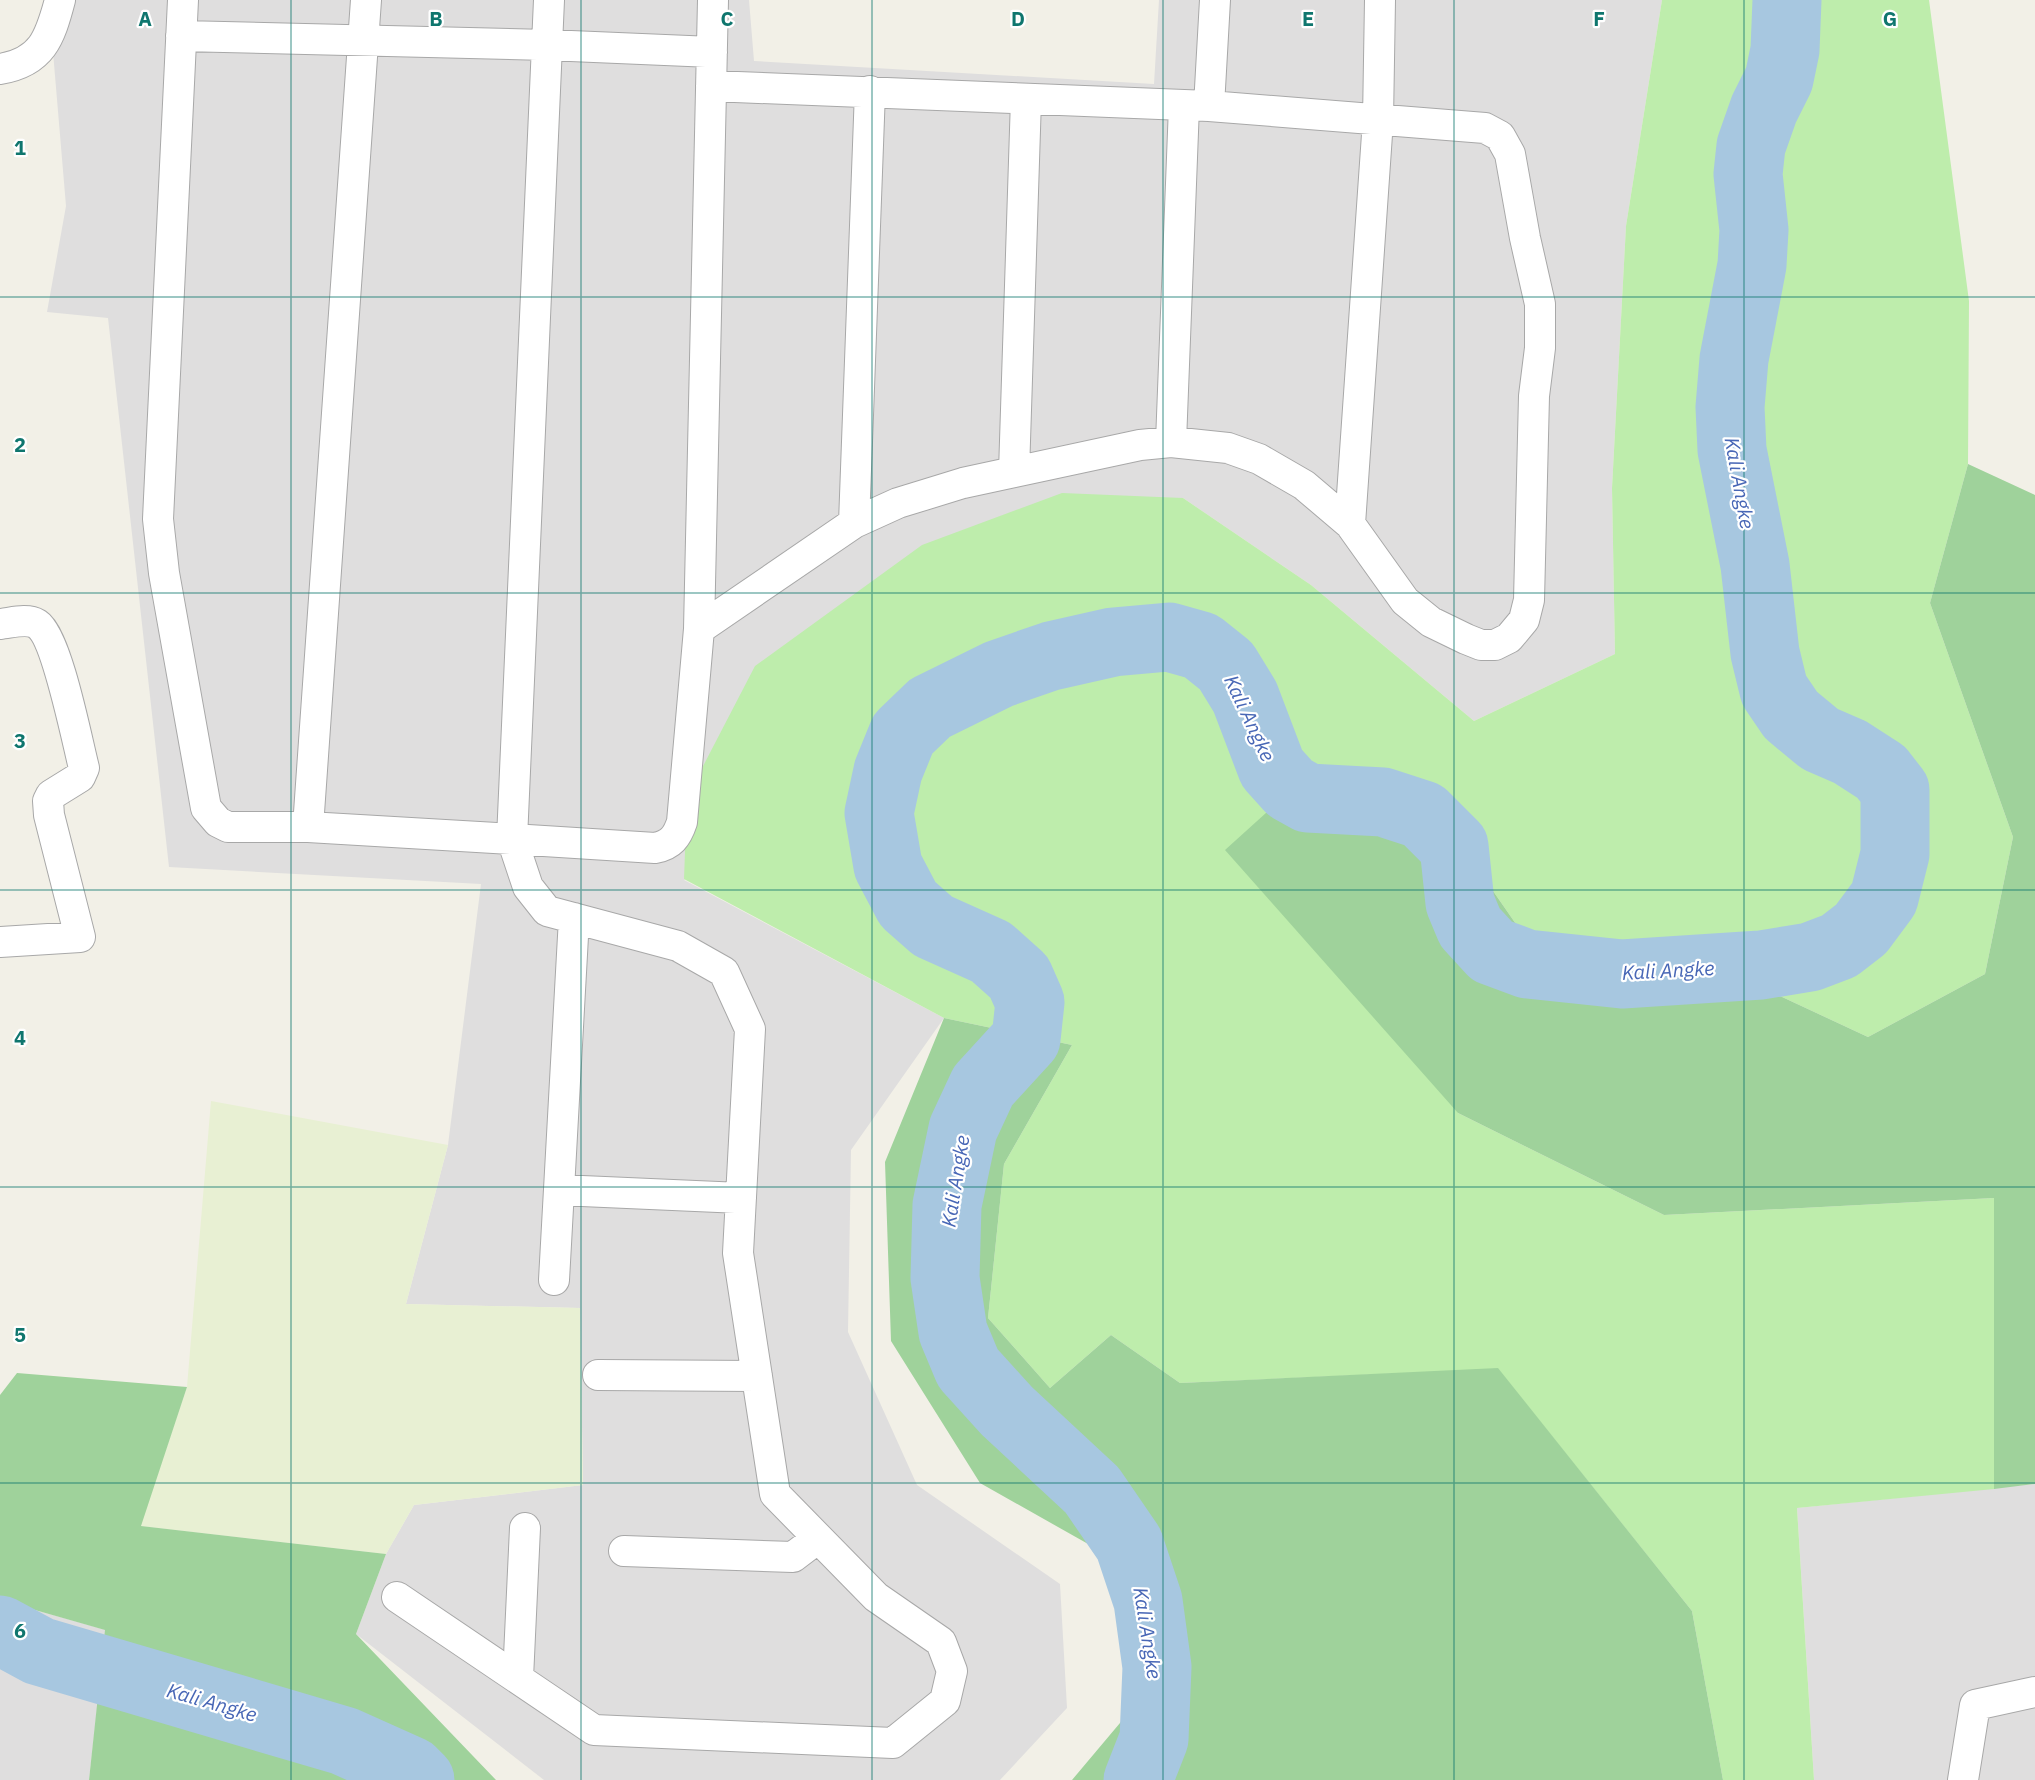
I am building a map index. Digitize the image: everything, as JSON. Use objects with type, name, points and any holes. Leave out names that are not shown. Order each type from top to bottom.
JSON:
[{"type":"street","points":[[0,69],[25,62],[41,49],[52,30],[60,0]]},
{"type":"street","points":[[183,0],[158,519],[164,573],[206,808],[218,822],[228,827],[308,826],[655,848],[673,841],[681,822],[699,629],[713,0]]},
{"type":"street","points":[[308,826],[366,0]]},
{"type":"street","points":[[397,1597],[594,1730],[893,1743],[945,1701],[952,1671],[942,1642],[876,1597],[776,1494],[738,1253],[750,1029],[724,972],[678,946],[546,911],[528,887],[512,839],[549,0]]},
{"type":"street","points":[[1171,442],[1196,106],[1215,0]]},
{"type":"street","points":[[1350,524],[1378,120],[1380,0]]},
{"type":"street","points":[[181,36],[546,45],[712,52]]},
{"type":"street","points":[[699,629],[777,578],[854,523],[898,502],[963,483],[1140,445],[1171,442],[1228,448],[1258,459],[1304,485],[1350,524],[1405,601],[1431,622],[1481,645],[1496,645],[1509,638],[1524,620],[1529,600],[1534,396],[1540,348],[1540,304],[1510,154],[1500,136],[1485,128],[1196,106],[711,86]]},
{"type":"street","points":[[854,523],[870,91]]},
{"type":"street","points":[[1014,472],[1026,99]]},
{"type":"street","points":[[0,624],[22,622],[39,626],[56,657],[84,768],[80,777],[51,795],[48,806],[80,937],[0,942]]},
{"type":"street","points":[[554,1280],[574,918]]},
{"type":"street","points":[[559,1190],[741,1198]]},
{"type":"street","points":[[598,1375],[757,1376]]},
{"type":"street","points":[[518,1678],[525,1528]]},
{"type":"street","points":[[624,1551],[793,1557],[819,1538]]},
{"type":"street","points":[[1964,1780],[1975,1705],[2035,1692]]},
{"type":"shaded area","points":[[69,0],[749,0],[754,61],[1154,84],[1159,0],[1662,0],[1626,226],[1612,488],[1615,654],[1474,721],[1311,585],[1183,498],[684,880],[944,1018],[851,1150],[848,1332],[917,1485],[1060,1584],[1067,1708],[1000,1780],[544,1780],[356,1634],[386,1554],[414,1505],[583,1485],[580,1308],[406,1304],[448,1145],[481,884],[169,867],[108,318],[47,312],[66,206],[53,52]]},
{"type":"shaded area","points":[[2035,1484],[2035,1780],[1814,1780],[1797,1508]]},
{"type":"shaded area","points":[[0,1600],[106,1630],[89,1780],[0,1780]]},
{"type":"green space","points":[[1662,0],[1929,0],[1969,301],[1968,464],[1930,603],[2013,837],[1985,974],[1868,1037],[1780,996],[1543,963],[1421,787],[1458,1113],[1664,1215],[1994,1198],[1994,1489],[1797,1508],[1814,1780],[1723,1780],[1692,1611],[1498,1369],[1180,1383],[1111,1335],[1050,1388],[988,1318],[1004,1164],[1072,1045],[944,1018],[684,879],[687,797],[755,666],[922,545],[1062,493],[1183,498],[1311,585],[1474,721],[1615,654],[1612,488],[1626,226]]},
{"type":"green space","points":[[1968,464],[2035,495],[2035,1484],[1994,1489],[1994,1198],[1664,1215],[1458,1113],[1225,850],[1300,782],[1421,787],[1543,963],[1780,996],[1868,1037],[1985,974],[2013,837],[1930,603]]},
{"type":"green space","points":[[944,1018],[1072,1045],[1004,1164],[988,1318],[1050,1388],[1111,1335],[1180,1383],[1498,1368],[1692,1611],[1723,1780],[1072,1780],[1157,1679],[1136,1571],[980,1483],[891,1341],[885,1162]]},
{"type":"green space","points":[[211,1101],[448,1145],[406,1304],[580,1308],[583,1485],[414,1505],[386,1554],[140,1526],[187,1387]]},
{"type":"green space","points":[[17,1373],[187,1387],[141,1526],[386,1554],[356,1634],[496,1780],[89,1780],[105,1630],[0,1600],[0,1395]]},
{"type":"waterway","name":"Kali Angke","points":[[1138,1780],[1154,1739],[1157,1667],[1148,1601],[1129,1544],[1092,1490],[1007,1411],[968,1368],[953,1332],[945,1278],[947,1205],[963,1129],[983,1086],[1026,1039],[1030,1002],[1019,977],[991,952],[933,926],[908,904],[888,866],[879,813],[888,771],[903,734],[930,708],[999,674],[1051,656],[1113,642],[1169,637],[1201,646],[1226,666],[1245,697],[1272,768],[1290,788],[1308,798],[1383,802],[1423,815],[1454,846],[1460,903],[1470,927],[1492,951],[1527,964],[1622,974],[1761,965],[1810,957],[1839,946],[1861,929],[1884,898],[1895,854],[1895,790],[1881,772],[1850,752],[1820,739],[1791,715],[1774,690],[1765,653],[1755,565],[1732,450],[1730,407],[1734,359],[1752,265],[1754,230],[1748,174],[1751,146],[1764,109],[1779,79],[1785,50],[1787,0]]},
{"type":"waterway","name":"Kali Angke","points":[[0,1630],[39,1651],[344,1741],[411,1771],[420,1780]]}]
